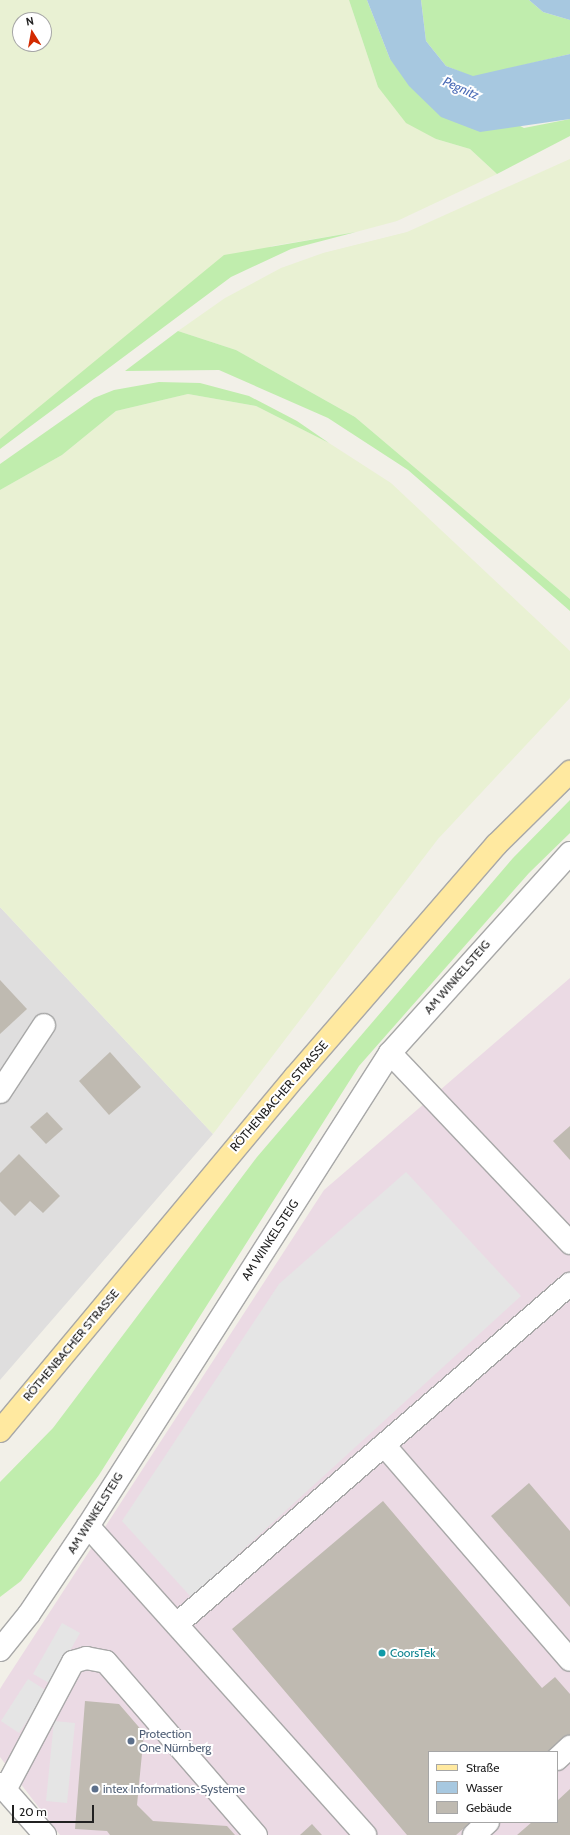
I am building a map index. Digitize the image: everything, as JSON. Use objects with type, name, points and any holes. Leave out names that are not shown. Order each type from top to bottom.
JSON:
[{"type":"main road","name":"RÖTHENBACHER STRASSE","points":[[0,1432],[300,1071],[497,844],[570,772]]},
{"type":"street","name":"AM WINKELSTEIG","points":[[0,1650],[29,1614],[88,1526],[390,1053],[570,853]]},
{"type":"street","points":[[0,1092],[44,1025]]},
{"type":"street","points":[[390,1053],[570,1243]]},
{"type":"street","points":[[176,1624],[570,1284]]},
{"type":"street","points":[[384,1445],[570,1660]]},
{"type":"street","points":[[88,1526],[365,1835]]},
{"type":"street","points":[[45,1835],[3,1786],[73,1662],[86,1658],[106,1662],[256,1835]]},
{"type":"street","points":[[558,1758],[570,1747]]},
{"type":"street","points":[[474,1835],[487,1823]]},
{"type":"shaded area","points":[[0,907],[213,1134],[0,1380]]},
{"type":"shaded area","points":[[570,978],[570,1835],[60,1835],[0,1757],[0,1689],[324,1190]]},
{"type":"shaded area","points":[[406,1172],[521,1296],[191,1597],[122,1521],[279,1284]]},
{"type":"shaded area","points":[[62,1623],[80,1633],[51,1684],[33,1674]]},
{"type":"shaded area","points":[[28,1679],[47,1691],[19,1733],[1,1721]]},
{"type":"shaded area","points":[[54,1721],[75,1723],[67,1803],[46,1801]]},
{"type":"green space","points":[[0,0],[349,0],[378,87],[436,139],[470,149],[497,174],[397,221],[356,232],[272,246],[0,439]]},
{"type":"green space","points":[[349,0],[367,0],[390,59],[524,128],[570,119],[570,136],[497,174],[470,149],[436,139],[406,123],[378,87]]},
{"type":"green space","points":[[421,0],[529,0],[543,12],[570,20],[570,54],[473,77],[446,66],[426,41]]},
{"type":"green space","points":[[570,159],[570,599],[355,417],[236,350],[178,331],[225,298],[281,268],[323,253],[407,232]]},
{"type":"green space","points":[[356,232],[291,249],[231,277],[0,449],[0,439],[224,255]]},
{"type":"green space","points":[[178,331],[236,350],[355,417],[570,599],[570,611],[408,470],[328,418],[219,370],[125,371]]},
{"type":"green space","points":[[159,382],[200,383],[249,396],[297,421],[329,443],[256,406],[188,394],[116,411],[62,455],[0,490],[0,464],[94,398],[114,390]]},
{"type":"green space","points":[[188,394],[256,406],[329,443],[391,483],[570,651],[570,698],[438,839],[213,1134],[0,907],[0,490],[62,455],[116,411]]},
{"type":"green space","points":[[570,800],[570,833],[529,873],[359,1066],[99,1475],[21,1581],[0,1597],[0,1482],[53,1428],[257,1157],[513,858]]},
{"type":"water","name":"Pegnitz","points":[[367,0],[421,0],[426,41],[446,66],[473,76],[570,54],[570,119],[480,132],[441,117],[409,86],[390,59]]},
{"type":"water","points":[[529,0],[570,0],[570,20],[543,12]]},
{"type":"building","points":[[0,980],[27,1009],[0,1034]]},
{"type":"building","points":[[110,1052],[141,1087],[109,1115],[79,1081]]},
{"type":"building","points":[[47,1112],[63,1129],[46,1144],[30,1127]]},
{"type":"building","points":[[570,1126],[570,1160],[553,1141]]},
{"type":"building","points":[[19,1154],[60,1196],[43,1213],[30,1201],[15,1216],[0,1201],[0,1173]]},
{"type":"building","points":[[529,1483],[570,1531],[570,1607],[491,1516]]},
{"type":"building","name":"CoorsTek","points":[[383,1501],[542,1688],[555,1677],[570,1694],[570,1739],[555,1751],[428,1751],[428,1823],[470,1823],[456,1835],[407,1835],[232,1629]]},
{"type":"building","points":[[85,1701],[119,1704],[144,1733],[137,1805],[153,1821],[227,1826],[235,1835],[110,1835],[107,1831],[75,1829]]},
{"type":"building","points":[[570,1789],[570,1835],[517,1835],[531,1823],[558,1823],[558,1800]]},
{"type":"building","points":[[312,1824],[322,1835],[300,1835]]},
{"type":"place","name":"CoorsTek","points":[[382,1653]]},
{"type":"place","name":"Protection One Nürnberg","points":[[131,1741]]},
{"type":"place","name":"intex Informations-Systeme","points":[[95,1789]]}]
